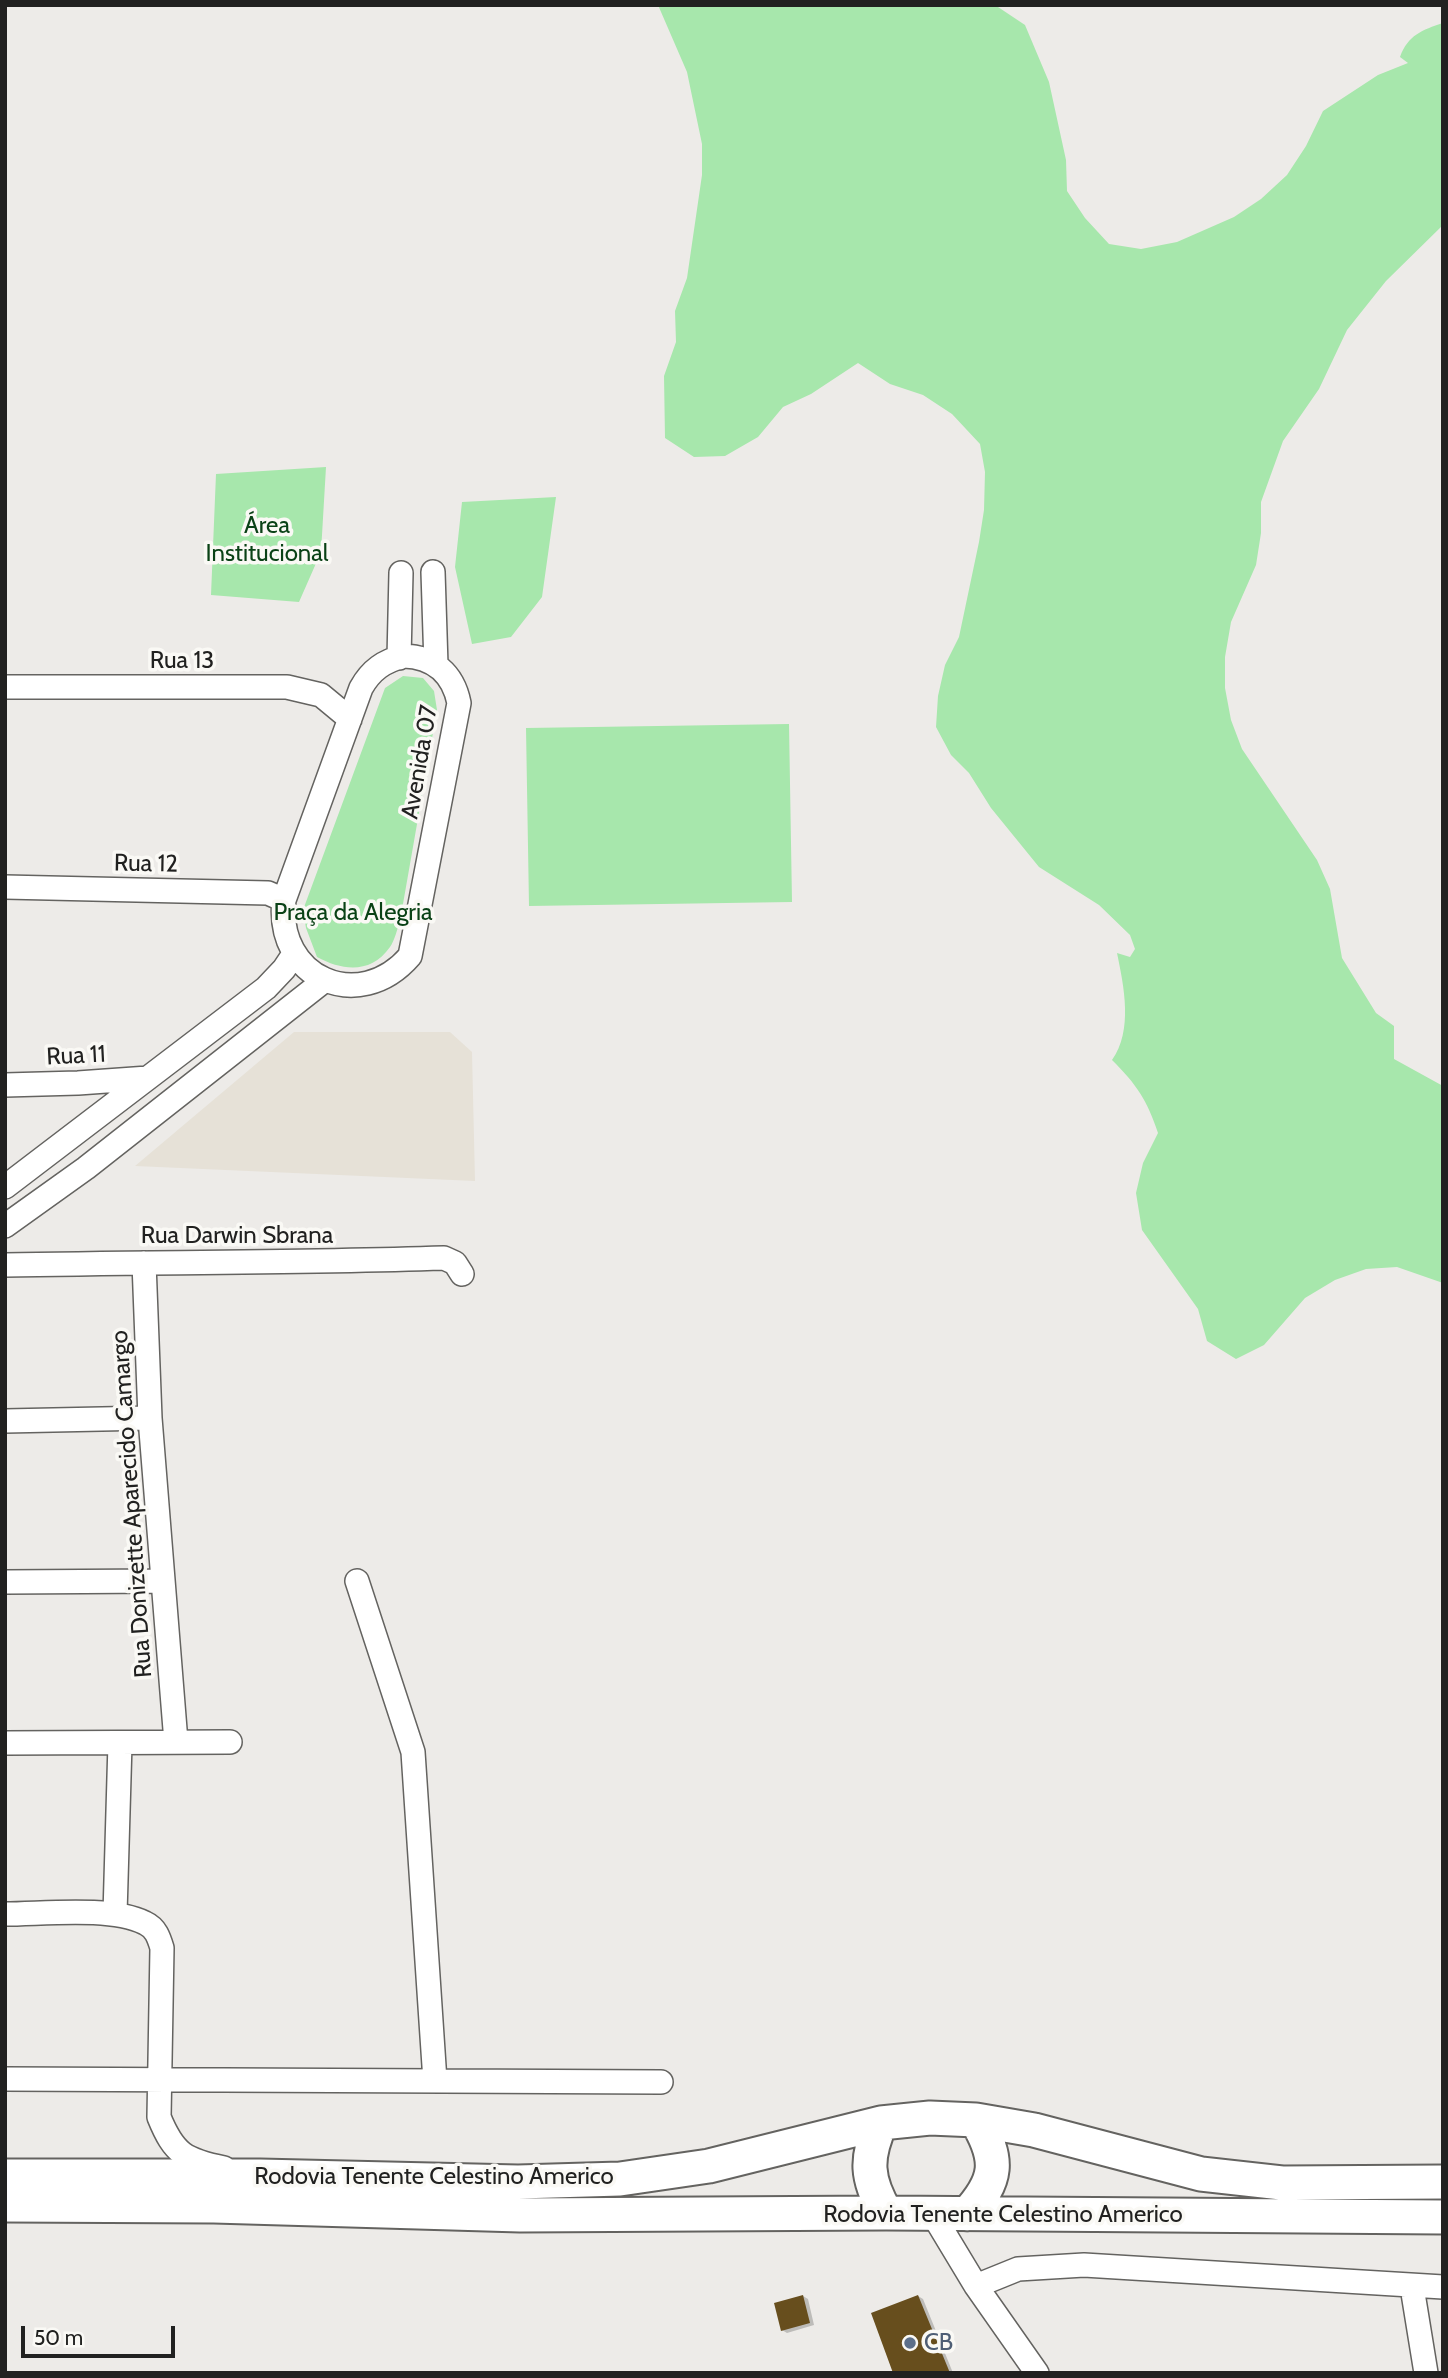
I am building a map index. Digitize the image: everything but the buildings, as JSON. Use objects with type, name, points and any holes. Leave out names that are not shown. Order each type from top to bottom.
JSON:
[{"type":"highway","name":"Rodovia Tenente Celestino Americo","points":[[5,2176],[260,2176],[518,2182],[620,2179],[709,2166],[881,2123],[930,2118],[976,2120],[1034,2130],[1200,2174],[1282,2183],[1440,2182]]},
{"type":"highway","points":[[967,2214],[985,2194],[993,2169],[990,2143],[976,2120]]},
{"type":"highway","points":[[881,2123],[872,2145],[869,2168],[874,2192],[886,2213]]},
{"type":"highway","name":"Rodovia Tenente Celestino Americo","points":[[5,2205],[214,2206],[520,2215],[932,2213],[1443,2217]]},
{"type":"street","points":[[5,1226],[86,1168],[325,980],[303,965],[294,954],[284,928],[284,900],[367,678],[383,663],[399,658],[415,657],[436,665],[433,572]]},
{"type":"street","points":[[399,658],[401,573]]},
{"type":"street","name":"Avenida 07","points":[[325,980],[338,984],[365,985],[390,975],[410,956],[459,702],[452,681],[436,665]]},
{"type":"street","name":"Rua 13","points":[[5,687],[287,687],[321,695],[350,719]]},
{"type":"street","name":"Rua 12","points":[[5,887],[268,893],[284,900]]},
{"type":"street","points":[[5,1187],[266,988],[284,970],[294,954]]},
{"type":"street","name":"Rua 11","points":[[5,1084],[69,1084],[148,1078]]},
{"type":"street","points":[[69,1084],[90,1091],[96,1103],[89,1124]]},
{"type":"street","name":"Rua Darwin Sbrana","points":[[5,1265],[296,1263],[444,1258],[455,1263],[462,1274]]},
{"type":"street","name":"Rua Donizette Aparecido Camargo","points":[[144,1263],[150,1418],[176,1742]]},
{"type":"street","points":[[5,1421],[150,1418]]},
{"type":"street","points":[[5,1582],[161,1581]]},
{"type":"street","points":[[357,1581],[413,1752],[435,2081]]},
{"type":"street","points":[[115,1914],[120,1742]]},
{"type":"street","points":[[5,1743],[230,1742]]},
{"type":"street","points":[[5,1914],[115,1914],[146,1923],[157,1933],[163,1948],[159,2117],[168,2139],[180,2153],[205,2164],[260,2176]]},
{"type":"street","points":[[5,2079],[661,2082]]},
{"type":"street","points":[[932,2213],[976,2286],[1037,2373]]},
{"type":"street","points":[[976,2286],[1018,2269],[1084,2266],[1443,2287]]},
{"type":"street","points":[[1412,2287],[1426,2373]]},
{"type":"shaded area","points":[[294,1032],[450,1032],[472,1052],[475,1181],[135,1166]]},
{"type":"green space","points":[[658,5],[995,5],[1025,25],[1049,82],[1066,160],[1067,191],[1085,218],[1109,244],[1141,249],[1177,242],[1234,217],[1261,199],[1287,175],[1306,146],[1323,111],[1378,75],[1408,63],[1400,57],[1407,43],[1422,31],[1443,23],[1443,225],[1386,281],[1347,330],[1319,389],[1283,441],[1261,502],[1261,533],[1256,565],[1231,622],[1225,657],[1225,688],[1231,720],[1242,749],[1317,860],[1330,889],[1342,958],[1376,1013],[1394,1026],[1394,1059],[1443,1086],[1443,1283],[1397,1267],[1366,1269],[1335,1280],[1305,1298],[1264,1345],[1236,1359],[1207,1341],[1198,1309],[1142,1230],[1136,1193],[1143,1163],[1158,1133],[1140,1093],[1112,1060],[1119,1048],[1125,1022],[1124,994],[1117,953],[1130,957],[1135,949],[1130,935],[1099,905],[1039,867],[991,808],[969,773],[951,755],[936,727],[938,696],[945,665],[959,637],[984,510],[985,472],[980,444],[952,414],[923,395],[890,384],[858,363],[811,394],[783,407],[758,437],[725,456],[694,457],[665,438],[664,376],[676,342],[675,311],[687,278],[702,175],[702,144],[687,72]]},
{"type":"green space","name":"Área Institucional","points":[[326,467],[321,552],[299,602],[211,595],[216,474]]},
{"type":"green space","points":[[556,497],[542,597],[511,637],[472,644],[455,567],[462,502]]},
{"type":"green space","name":"Praça da Alegria","points":[[403,676],[423,678],[434,691],[437,710],[400,921],[390,947],[374,962],[356,967],[337,965],[317,957],[306,928],[303,910],[385,688]]},
{"type":"green space","points":[[789,724],[792,902],[529,906],[526,728]]},
{"type":"place","name":"CB","points":[[910,2343]]}]
